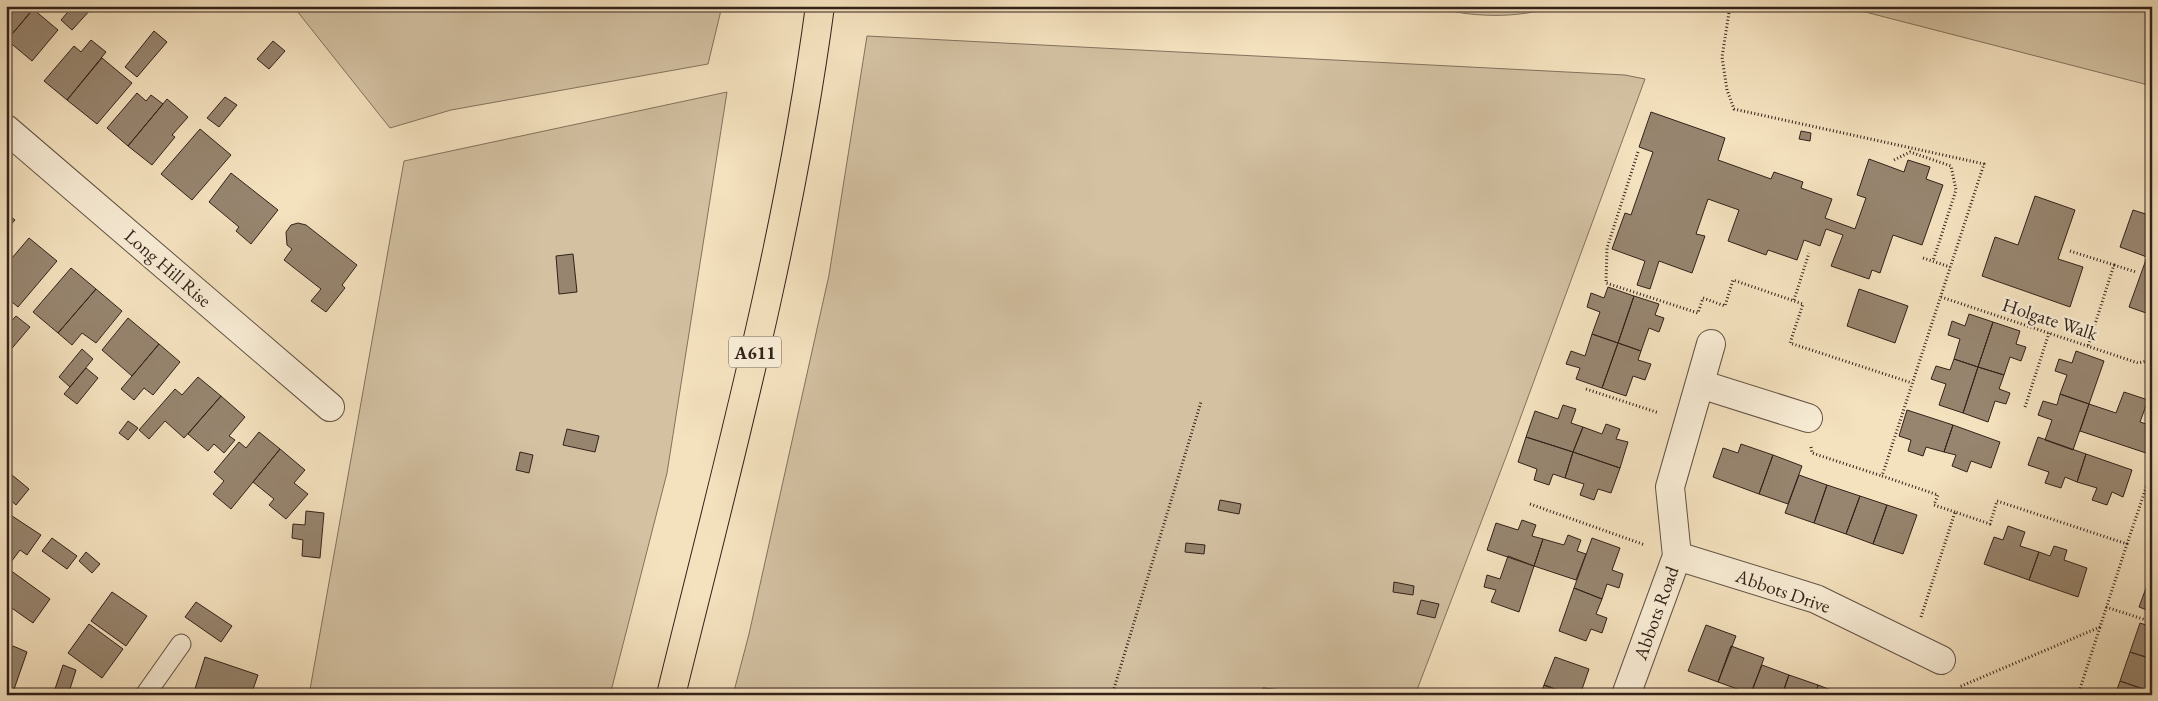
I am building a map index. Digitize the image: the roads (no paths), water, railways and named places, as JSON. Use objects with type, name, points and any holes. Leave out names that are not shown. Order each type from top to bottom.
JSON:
[{"type":"main road","name":"A611","points":[[671,695],[762,324],[808,96],[820,6]]},
{"type":"street","name":"Long Hill Rise","points":[[6,129],[330,407]]},
{"type":"street","name":"Abbots Road","points":[[1626,695],[1677,556],[1670,487],[1711,344]]},
{"type":"street","points":[[1700,384],[1808,418]]},
{"type":"street","name":"Abbots Drive","points":[[1677,556],[1816,599],[1941,660]]},
{"type":"lane","points":[[145,695],[181,644]]}]
